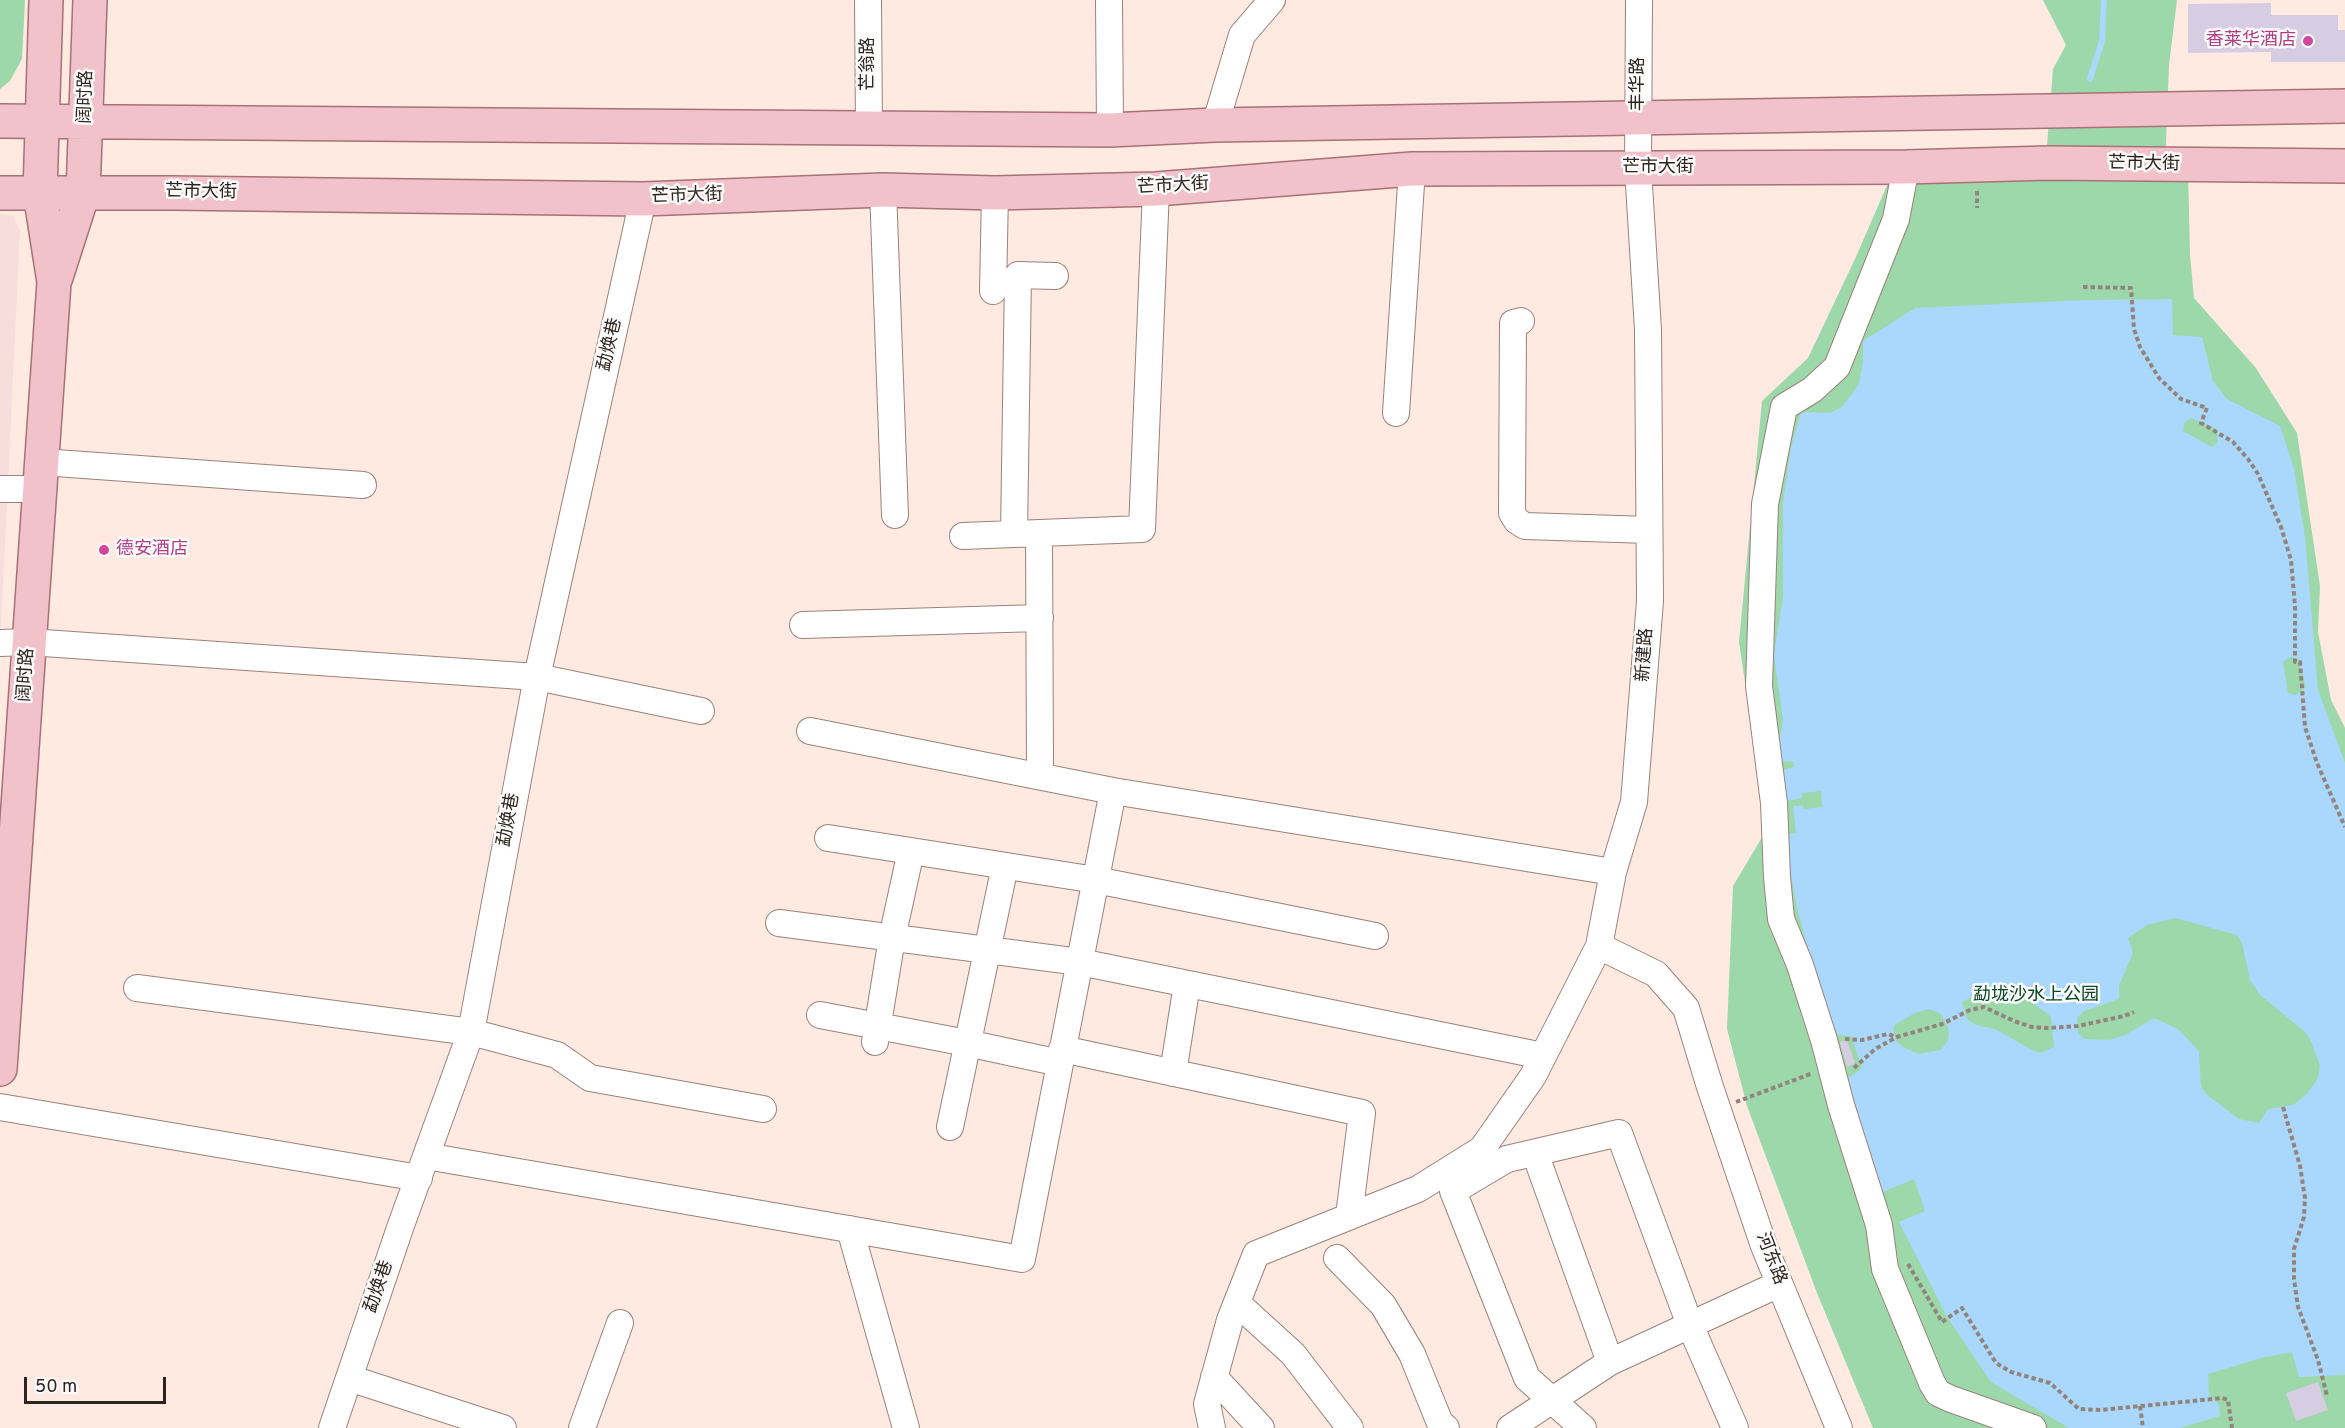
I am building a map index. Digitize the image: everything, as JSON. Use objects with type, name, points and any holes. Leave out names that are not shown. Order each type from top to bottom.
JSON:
[{"type":"main road","points":[[46,0],[40,193],[54,282]]},
{"type":"main road","name":"阔时路","points":[[0,1069],[15,643],[41,475],[54,282],[83,193],[90,0]]},
{"type":"main road","points":[[0,122],[1110,130],[1215,125],[2345,106]]},
{"type":"main road","name":"芒市大街","points":[[0,193],[643,199],[883,190],[995,193],[1156,189],[1412,169],[1906,167],[2048,163],[2345,166]]},
{"type":"street","name":"芒翁路","points":[[868,0],[869,129]]},
{"type":"street","points":[[1109,0],[1110,130]]},
{"type":"street","points":[[1215,125],[1242,35],[1272,0]]},
{"type":"street","name":"丰华路","points":[[1638,169],[1639,0]]},
{"type":"street","points":[[1906,167],[1896,219],[1837,368],[1812,390],[1784,406],[1765,504],[1758,686],[1774,803],[1780,908],[1800,965],[1879,1225],[1885,1269],[1932,1383],[1938,1393],[2033,1428]]},
{"type":"street","points":[[1396,413],[1412,169]]},
{"type":"street","name":"新建路","points":[[1212,1428],[1207,1404],[1237,1303],[1256,1254],[1418,1189],[1482,1149],[1533,1076],[1599,946],[1613,872],[1634,802],[1650,601],[1648,330],[1638,169]]},
{"type":"street","points":[[963,536],[1142,530],[1156,189]]},
{"type":"street","points":[[883,190],[895,515]]},
{"type":"street","points":[[993,291],[995,193]]},
{"type":"street","name":"勐焕巷","points":[[332,1428],[471,1032],[537,677],[643,199]]},
{"type":"street","points":[[1040,766],[1040,618],[1027,533],[1018,275],[1055,276]]},
{"type":"street","points":[[1521,321],[1513,323],[1512,513],[1517,521],[1525,526],[1649,530]]},
{"type":"street","points":[[0,489],[41,475],[363,485]]},
{"type":"street","points":[[803,625],[1040,618]]},
{"type":"street","points":[[15,643],[537,677],[701,711]]},
{"type":"street","points":[[810,731],[1113,791],[1613,872]]},
{"type":"street","points":[[0,1107],[850,1229],[1022,1259],[1113,791]]},
{"type":"street","points":[[828,838],[1095,880],[1375,936]]},
{"type":"street","points":[[876,1034],[892,938],[911,851]]},
{"type":"street","points":[[950,1127],[1005,866]]},
{"type":"street","points":[[779,923],[1080,962],[1543,1056]]},
{"type":"street","points":[[1599,946],[1656,974],[1686,1008],[1714,1098]]},
{"type":"street","points":[[1173,1072],[1187,984]]},
{"type":"street","points":[[137,988],[471,1032],[557,1055],[590,1077],[763,1109]]},
{"type":"street","points":[[820,1016],[876,1034],[967,1043],[1173,1072],[1362,1113],[1349,1216]]},
{"type":"street","name":"河东路","points":[[1714,1098],[1764,1246],[1839,1428]]},
{"type":"street","points":[[1583,1428],[1527,1378],[1453,1191],[1507,1160],[1619,1132],[1690,1325],[1735,1428]]},
{"type":"street","points":[[1535,1153],[1610,1362]]},
{"type":"street","points":[[850,1229],[906,1428]]},
{"type":"street","points":[[1337,1258],[1383,1305],[1412,1354],[1440,1423],[1446,1428]]},
{"type":"street","points":[[1510,1428],[1610,1362],[1779,1284]]},
{"type":"street","points":[[1237,1303],[1293,1354],[1350,1428]]},
{"type":"street","points":[[582,1428],[620,1323]]},
{"type":"street","points":[[1214,1377],[1261,1428]]},
{"type":"street","points":[[349,1378],[503,1428]]},
{"type":"path","points":[[2083,287],[2132,288],[2134,329],[2140,347],[2159,378],[2181,399],[2207,408],[2201,423],[2233,442],[2258,474],[2281,527],[2291,560],[2295,606],[2295,662],[2300,662],[2305,727],[2317,763],[2345,828]]},
{"type":"path","points":[[1858,1063],[1875,1048],[1897,1037],[1942,1024],[1970,1010],[1984,1007],[2014,1021],[2032,1027],[2046,1028],[2078,1026],[2134,1012]]},
{"type":"path","points":[[1849,1039],[1862,1040],[1888,1034],[1897,1037]]},
{"type":"path","points":[[1714,1098],[1830,1066]]},
{"type":"path","points":[[2283,1107],[2300,1166],[2305,1198],[2304,1217],[2294,1249],[2294,1279],[2298,1307],[2318,1360],[2327,1396]]},
{"type":"path","points":[[1942,1322],[1962,1308],[1996,1363],[2011,1372],[2050,1383],[2079,1409],[2101,1410],[2222,1398],[2228,1400],[2232,1428]]},
{"type":"path","points":[[2140,1406],[2143,1428]]},
{"type":"shaded area","points":[[0,214],[13,216],[20,231],[0,648]]},
{"type":"green space","points":[[0,0],[25,0],[22,59],[10,81],[0,89]]},
{"type":"green space","name":"勐垅沙水上公园","points":[[2043,0],[2177,0],[2169,65],[2165,169],[2188,169],[2190,255],[2194,298],[2256,368],[2297,433],[2320,586],[2318,632],[2331,700],[2345,728],[2345,1428],[1873,1428],[1817,1293],[1747,1106],[1727,1029],[1733,886],[1767,829],[1739,642],[1762,401],[1808,358],[1895,167],[2045,171],[2053,69],[2066,45]]},
{"type":"water","name":"勐垅沙水上公园","points":[[2172,299],[2173,335],[2202,337],[2213,381],[2227,399],[2280,426],[2294,469],[2305,537],[2318,690],[2345,763],[2345,1375],[2299,1377],[2292,1352],[2265,1357],[2208,1374],[2209,1395],[2219,1405],[2220,1416],[2180,1428],[2069,1428],[1991,1382],[1947,1317],[1899,1222],[1925,1211],[1914,1179],[1883,1192],[1847,1079],[1862,1068],[1851,1036],[1838,1035],[1818,986],[1797,908],[1784,835],[1796,833],[1793,806],[1803,805],[1804,809],[1822,807],[1821,791],[1802,793],[1802,798],[1782,802],[1777,772],[1794,767],[1793,761],[1775,762],[1783,721],[1774,655],[1783,597],[1783,503],[1791,447],[1801,412],[1830,413],[1842,407],[1859,384],[1863,361],[1863,341],[1915,308],[2084,300]],"holes":[[[2191,418],[2217,429],[2218,442],[2212,447],[2183,431],[2185,422]],[[2292,657],[2298,659],[2306,687],[2296,695],[2288,693],[2283,661]],[[2175,918],[2237,935],[2242,943],[2250,980],[2259,994],[2305,1032],[2311,1041],[2320,1066],[2318,1078],[2307,1094],[2293,1105],[2268,1109],[2259,1123],[2239,1119],[2206,1094],[2201,1086],[2199,1051],[2178,1029],[2154,1018],[2125,1035],[2109,1040],[2085,1039],[2078,1033],[2077,1018],[2084,1011],[2119,999],[2119,986],[2133,953],[2128,938],[2147,925]],[[1997,991],[2030,1000],[2051,1017],[2054,1047],[2040,1053],[1995,1029],[1976,1025],[1967,1019],[1962,1002],[1982,992]],[[1929,1009],[1941,1014],[1949,1030],[1948,1040],[1941,1050],[1919,1054],[1896,1041],[1893,1029],[1896,1024],[1915,1013]]]},
{"type":"building","points":[[2271,3],[2271,15],[2338,15],[2338,30],[2345,30],[2345,62],[2271,62],[2271,52],[2188,53],[2188,4]]},
{"type":"building","points":[[1847,1040],[1855,1063],[1847,1067],[1840,1042]]},
{"type":"building","points":[[2318,1382],[2328,1410],[2296,1421],[2286,1393]]},
{"type":"waterway","points":[[2090,79],[2102,41],[2104,0]]},
{"type":"place","name":"香莱华酒店","points":[[2308,41]]},
{"type":"place","name":"德安酒店","points":[[104,550]]}]
